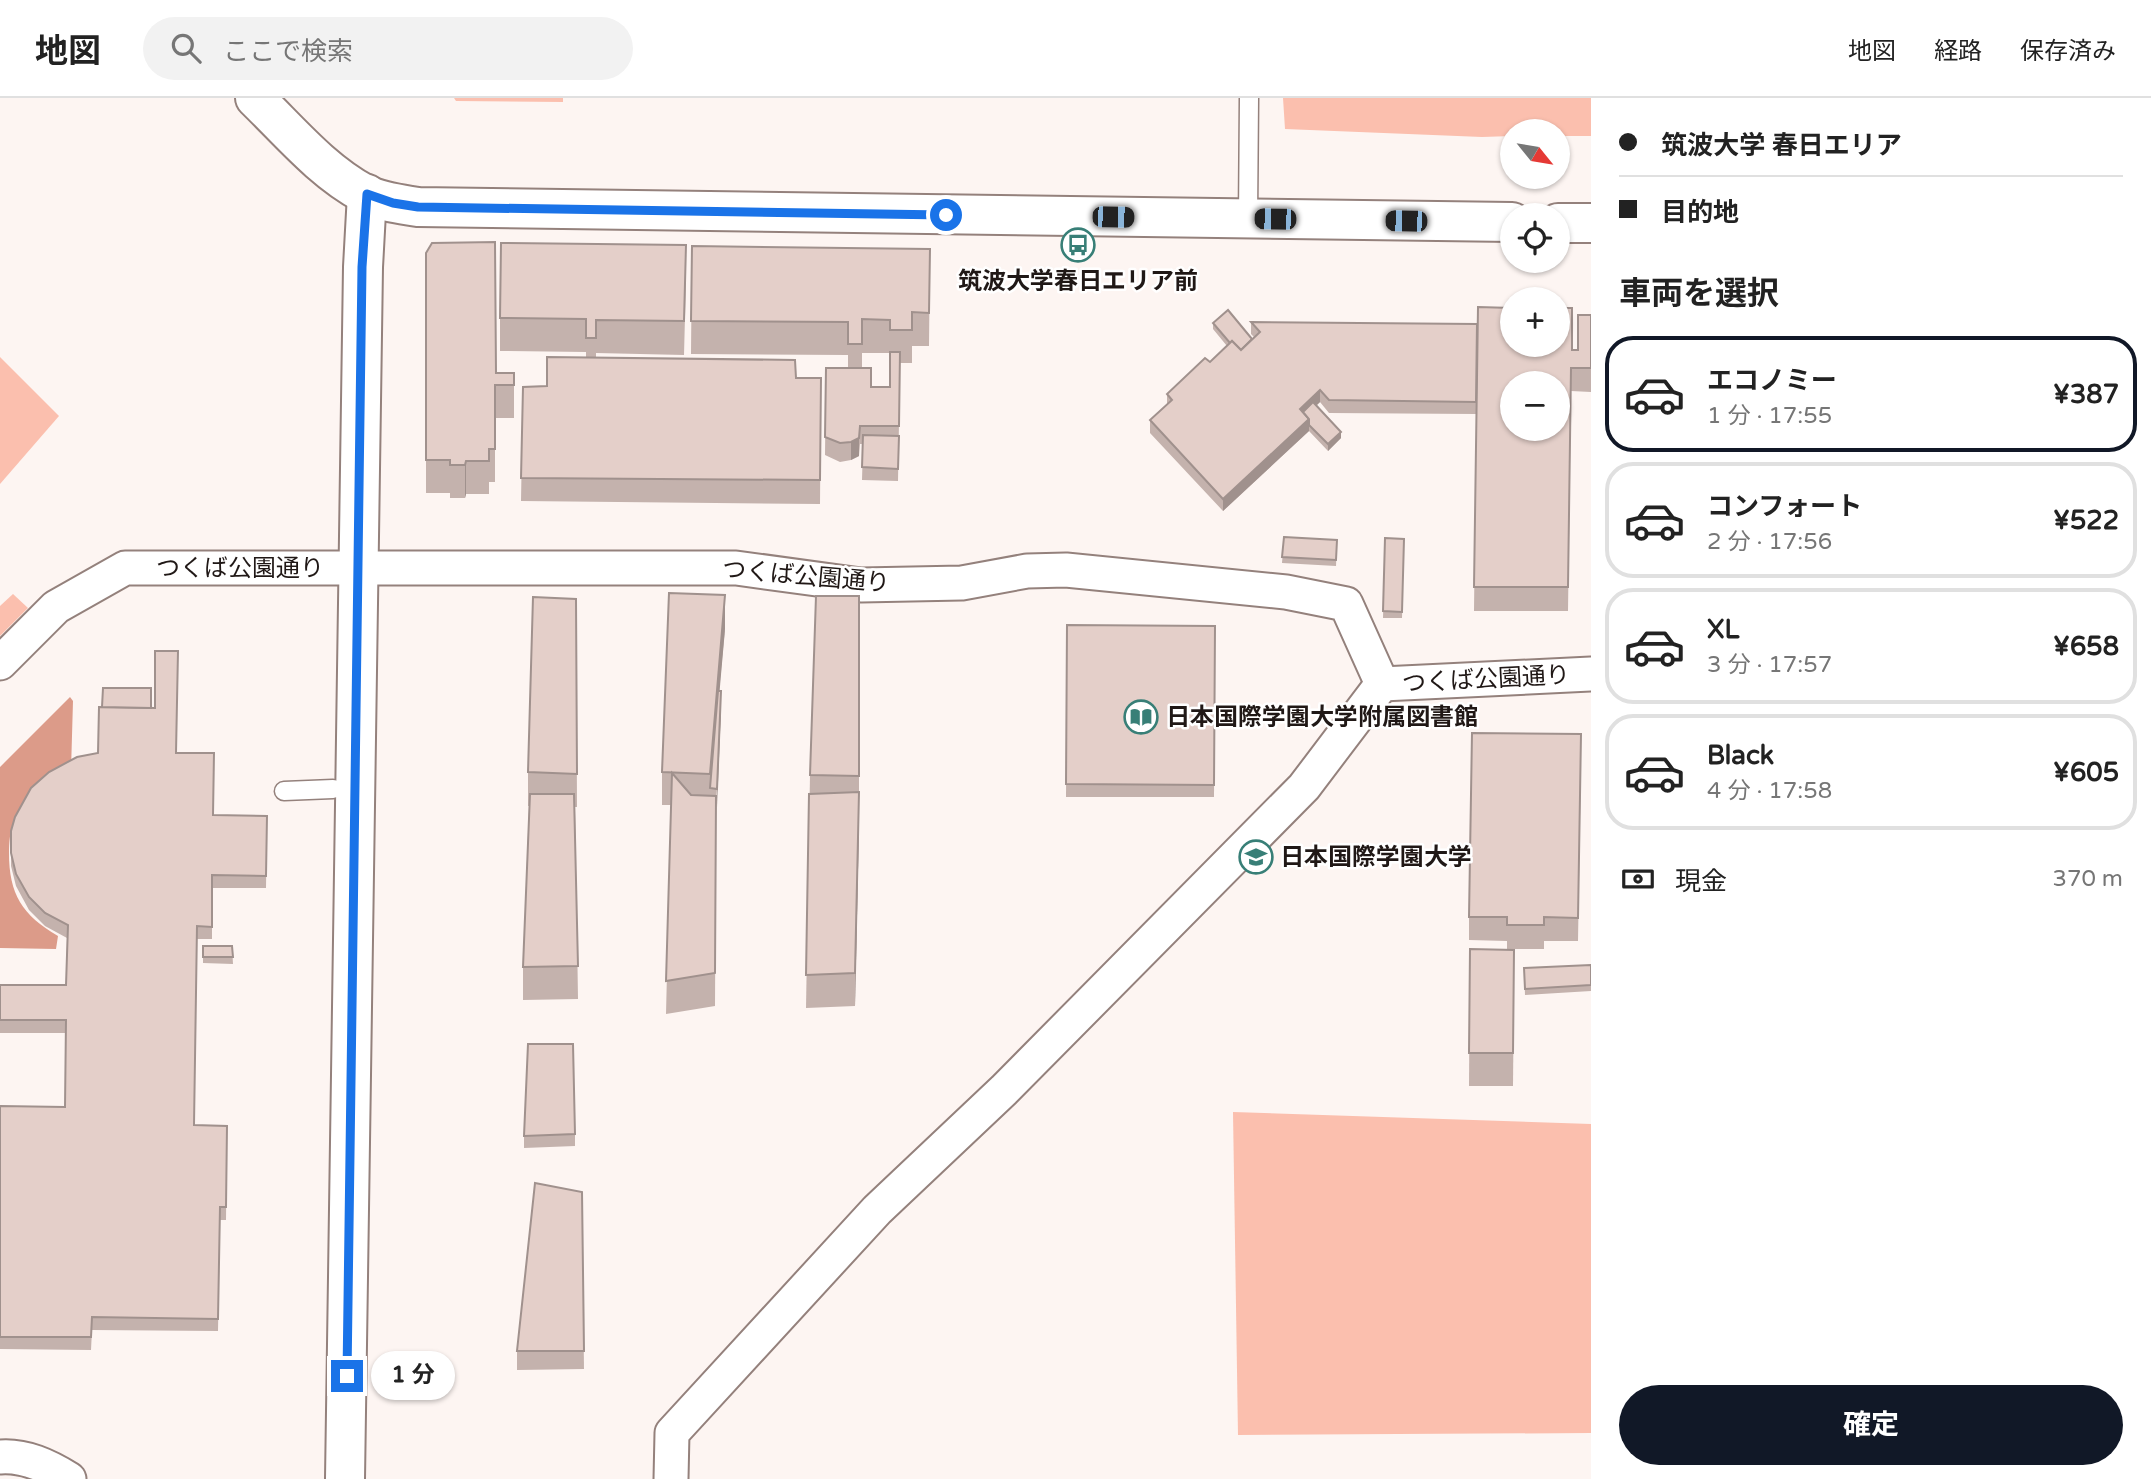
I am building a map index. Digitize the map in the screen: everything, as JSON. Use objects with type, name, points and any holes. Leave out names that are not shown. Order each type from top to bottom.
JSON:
[{"type":"street","points":[[256,98],[322,164],[367,194],[393,203],[418,207],[1500,222]]},
{"type":"street","points":[[345,1479],[362,267],[367,194]]},
{"type":"street","points":[[1570,223],[1591,223]]},
{"type":"street","name":"つくば公園通り","points":[[0,663],[56,607],[125,568],[737,568],[861,585],[962,583],[1027,571],[1066,570],[1286,592],[1346,604],[1382,684],[1591,674]]},
{"type":"street","points":[[671,1479],[672,1433],[877,1210],[1004,1090],[1304,787],[1382,684]]},
{"type":"street","points":[[0,1457],[30,1460],[53,1468],[69,1479]]},
{"type":"lane","points":[[1248,219],[1249,98]]},
{"type":"lane","points":[[284,791],[333,789]]},
{"type":"shaded area","points":[[454,98],[563,98],[563,102],[456,101]]},
{"type":"shaded area","points":[[1283,98],[1591,98],[1591,136],[1570,136],[1570,119],[1500,119],[1500,136],[1285,129]]},
{"type":"shaded area","points":[[0,357],[59,416],[0,484]]},
{"type":"shaded area","points":[[13,594],[28,608],[0,636],[0,606]]},
{"type":"shaded area","points":[[70,697],[73,701],[71,771],[17,817],[9,845],[15,892],[35,920],[58,936],[56,949],[0,948],[0,767]]},
{"type":"shaded area","points":[[1233,1112],[1591,1124],[1591,1433],[1238,1435]]},
{"type":"building","points":[[495,242],[496,373],[514,373],[514,385],[495,385],[495,449],[489,449],[489,461],[466,461],[465,465],[450,465],[450,460],[426,460],[426,253],[432,243]]},
{"type":"building","points":[[501,243],[686,245],[684,321],[596,320],[596,338],[586,338],[586,319],[500,318]]},
{"type":"building","points":[[692,246],[930,249],[929,313],[912,312],[912,330],[890,330],[890,320],[862,319],[862,344],[848,344],[848,322],[691,321]]},
{"type":"building","points":[[1478,307],[1500,308],[1500,357],[1570,357],[1570,308],[1572,350],[1578,350],[1578,315],[1591,315],[1591,368],[1571,368],[1570,441],[1568,587],[1474,587]]},
{"type":"building","points":[[1228,310],[1252,339],[1241,350],[1232,341],[1230,343],[1213,323]]},
{"type":"building","points":[[1251,322],[1477,324],[1476,402],[1329,400],[1320,390],[1300,409],[1309,419],[1223,499],[1150,420],[1172,400],[1167,394],[1205,358],[1210,362],[1232,341],[1241,350],[1260,332]]},
{"type":"building","points":[[890,352],[900,352],[899,426],[860,426],[859,438],[851,442],[840,443],[825,437],[826,368],[871,368],[871,387],[890,387]]},
{"type":"building","points":[[547,357],[795,360],[796,378],[821,378],[820,480],[521,478],[523,387],[547,386]]},
{"type":"building","points":[[1313,402],[1341,432],[1328,444],[1309,425],[1309,419],[1303,412]]},
{"type":"building","points":[[863,435],[899,436],[898,469],[862,467]]},
{"type":"building","points":[[1284,537],[1337,540],[1336,560],[1282,557]]},
{"type":"building","points":[[1385,538],[1404,539],[1402,612],[1383,611]]},
{"type":"building","points":[[669,593],[725,595],[710,774],[662,772]]},
{"type":"building","points":[[816,596],[859,596],[859,776],[810,775]]},
{"type":"building","points":[[533,597],[576,599],[577,774],[528,772]]},
{"type":"building","name":"日本国際学園大学附属図書館","points":[[1067,625],[1215,626],[1214,785],[1066,784]]},
{"type":"building","points":[[155,651],[178,651],[176,753],[214,753],[213,815],[267,816],[266,876],[212,875],[212,927],[197,926],[194,1125],[227,1126],[226,1207],[220,1207],[218,1319],[92,1317],[91,1337],[0,1337],[0,1106],[65,1107],[66,1020],[0,1020],[0,985],[66,985],[68,925],[45,913],[29,897],[16,874],[11,853],[11,831],[15,817],[31,788],[49,772],[77,757],[98,753],[99,707],[155,708]]},
{"type":"building","points":[[103,688],[151,688],[151,708],[102,707]]},
{"type":"building","points":[[718,691],[721,691],[717,789],[710,788]]},
{"type":"building","points":[[1472,733],[1581,734],[1578,918],[1544,917],[1544,925],[1507,925],[1507,917],[1469,917]]},
{"type":"building","points":[[672,773],[691,795],[716,796],[715,973],[666,981]]},
{"type":"building","points":[[859,792],[855,973],[806,975],[809,794]]},
{"type":"building","points":[[530,794],[574,794],[578,966],[523,967]]},
{"type":"building","points":[[203,946],[232,946],[233,957],[203,957]]},
{"type":"building","points":[[1470,949],[1514,950],[1513,1053],[1469,1053]]},
{"type":"building","points":[[1591,965],[1591,985],[1525,989],[1524,968]]},
{"type":"building","points":[[528,1044],[573,1044],[575,1134],[524,1136]]},
{"type":"building","points":[[535,1183],[582,1192],[584,1351],[517,1351]]},
{"type":"place","name":"筑波大学春日エリア前","points":[[1078,245]]},
{"type":"place","name":"日本国際学園大学附属図書館","points":[[1141,717]]},
{"type":"place","name":"日本国際学園大学","points":[[1256,857]]},
{"type":"route","points":[[347,1376],[362,267],[367,194],[393,203],[418,207],[946,215]]}]
